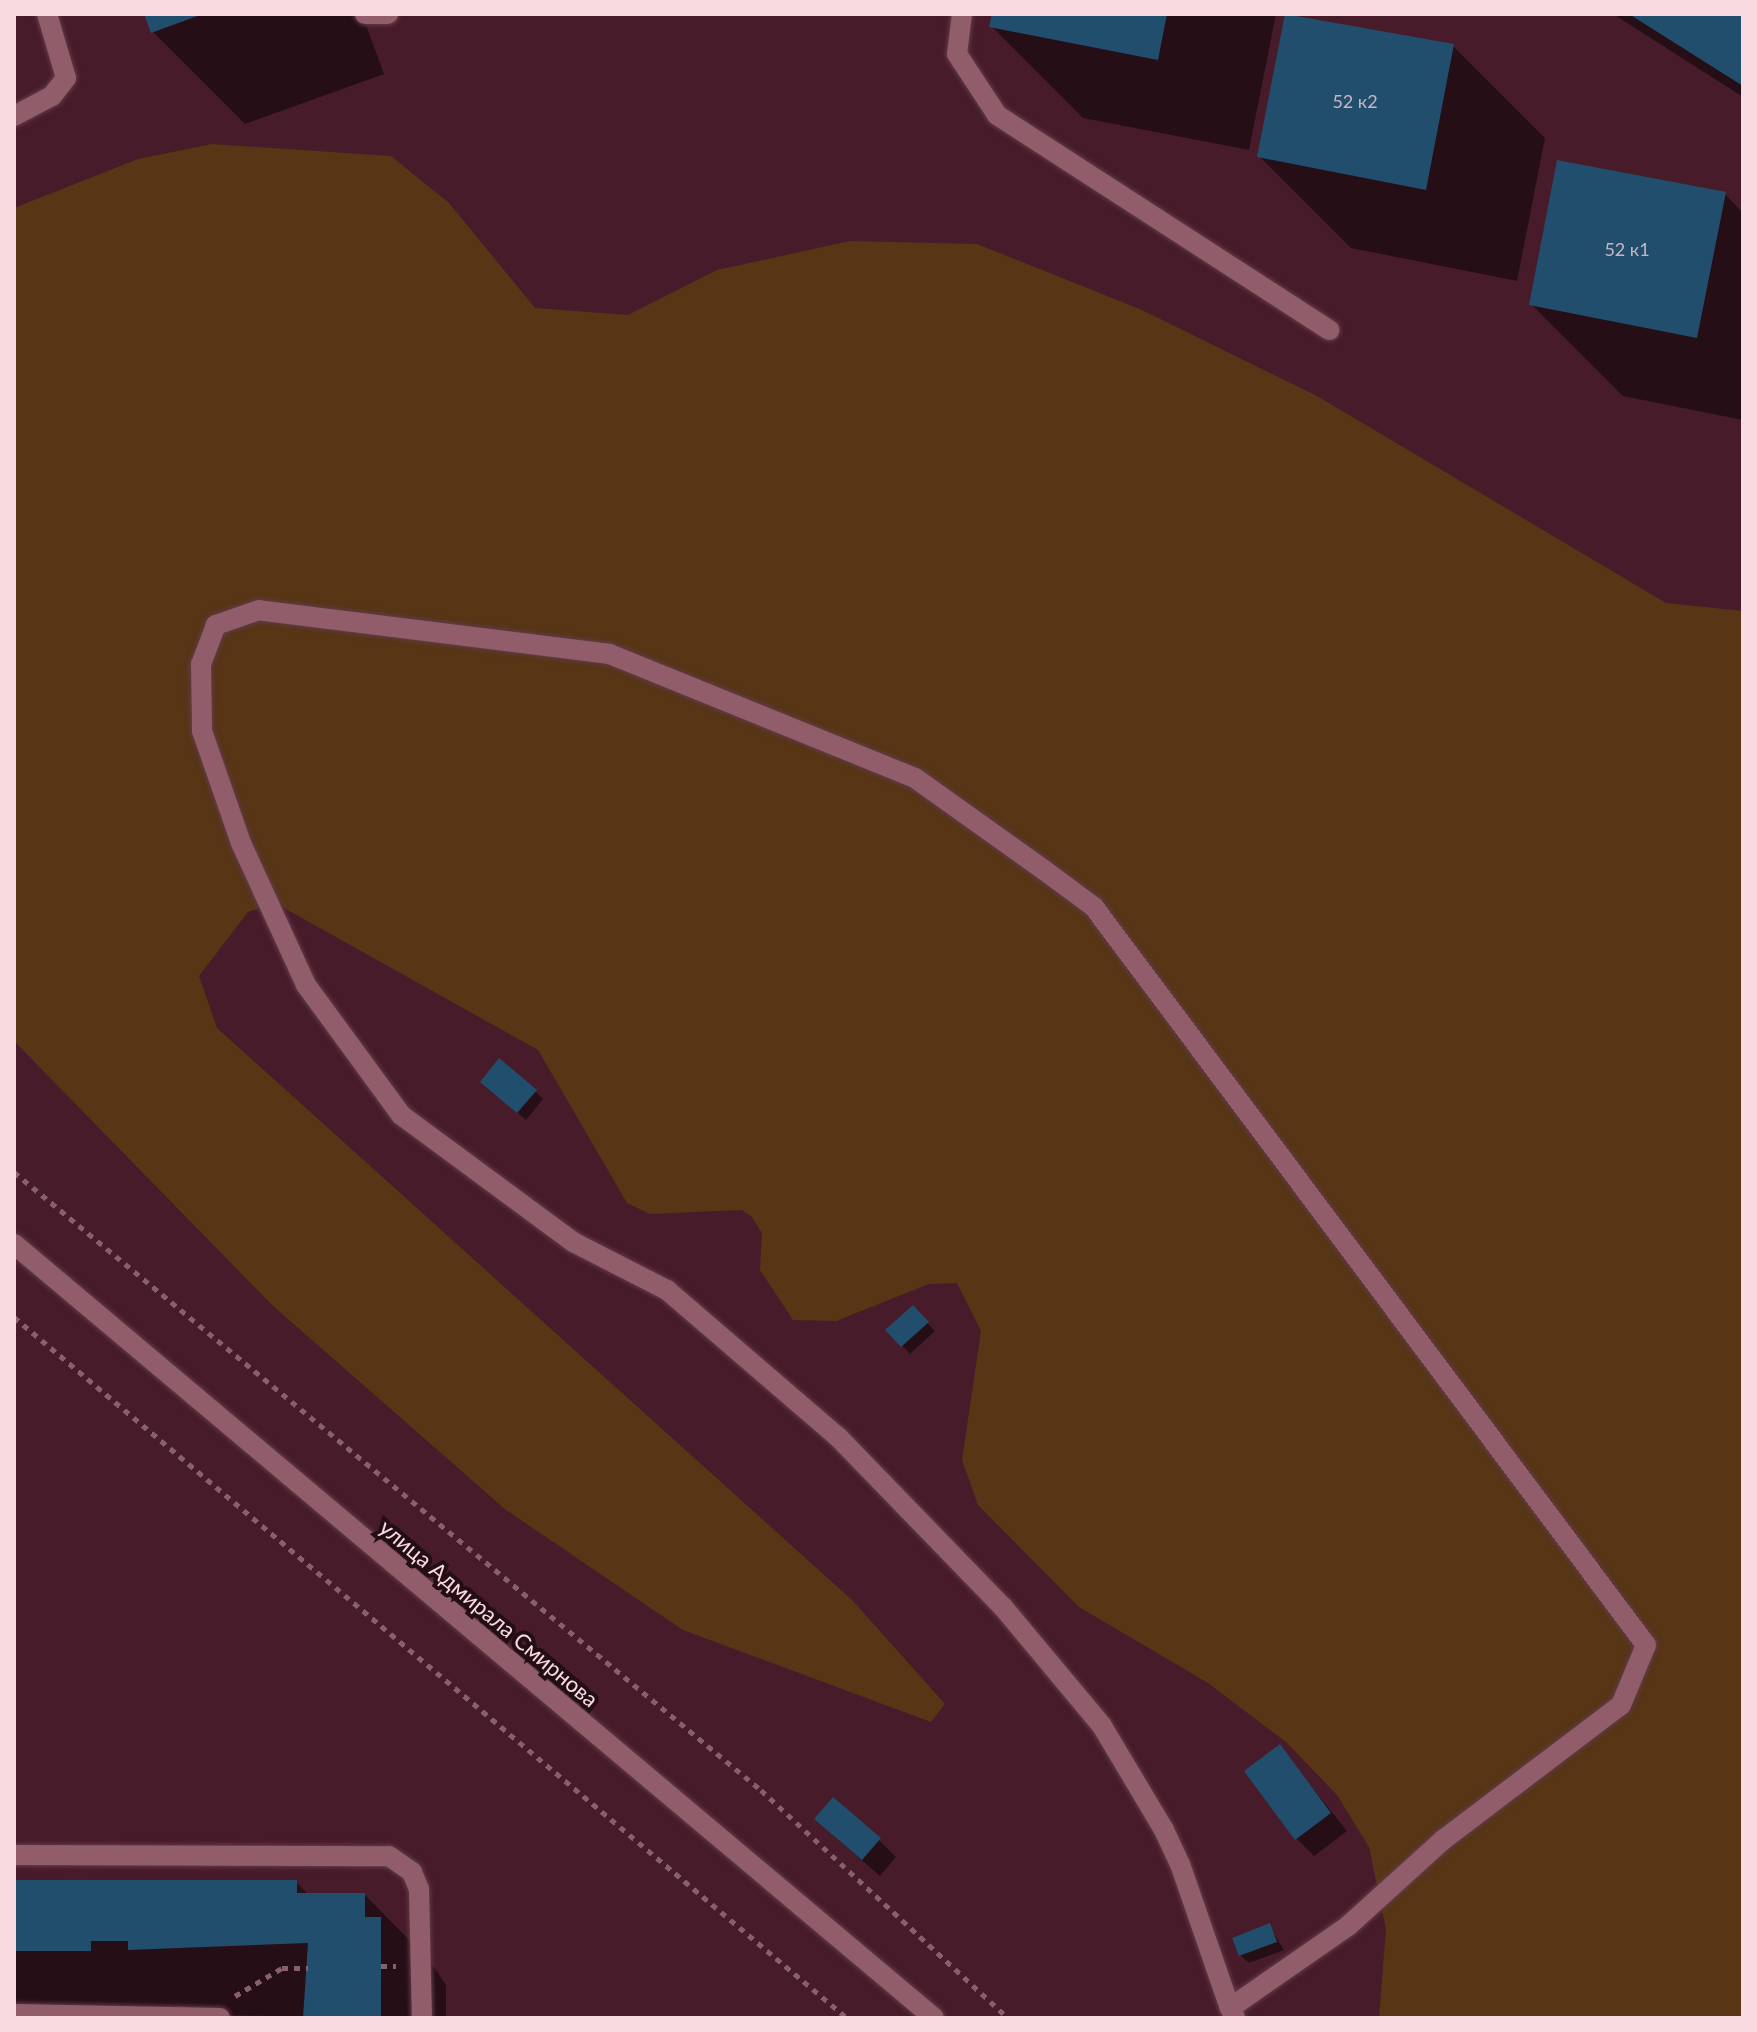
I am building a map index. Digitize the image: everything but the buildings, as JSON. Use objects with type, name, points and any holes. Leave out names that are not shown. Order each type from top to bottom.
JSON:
[{"type":"street","points":[[14,116],[52,96],[66,78],[47,14]]},
{"type":"street","points":[[365,14],[388,14]]},
{"type":"street","points":[[962,14],[957,54],[997,115],[1329,330]]},
{"type":"street","points":[[259,610],[610,654],[915,778],[1044,870],[1094,907],[1646,1645],[1621,1705],[1443,1840],[1348,1926],[1232,2013],[1164,1830],[1102,1726],[1003,1607],[838,1437],[667,1290],[573,1242],[401,1115],[306,985],[241,843],[202,731],[201,664],[216,625],[259,610]]},
{"type":"street","name":"улица Адмирала Смирнова","points":[[14,1244],[934,2018]]},
{"type":"street","points":[[14,1855],[389,1856],[412,1872],[419,1889],[422,2018]]},
{"type":"street","points":[[14,2014],[213,2015]]},
{"type":"path","points":[[14,1172],[761,1790],[1008,2018]]},
{"type":"path","points":[[14,1317],[847,2018]]},
{"type":"path","points":[[213,2015],[282,1968],[308,1968]]},
{"type":"shaded area","points":[[212,144],[391,156],[449,203],[535,308],[628,315],[717,270],[850,241],[977,244],[1142,310],[1317,396],[1666,603],[1743,611],[1743,2018],[1379,2018],[1386,1929],[1369,1847],[1337,1795],[1286,1742],[1208,1683],[1079,1607],[978,1505],[962,1460],[981,1331],[957,1283],[929,1284],[836,1321],[793,1320],[760,1270],[762,1233],[752,1217],[742,1210],[650,1214],[627,1203],[538,1050],[275,903],[248,912],[199,976],[217,1028],[853,1601],[945,1704],[931,1722],[683,1630],[506,1510],[272,1305],[14,1041],[14,208],[138,159]]}]
